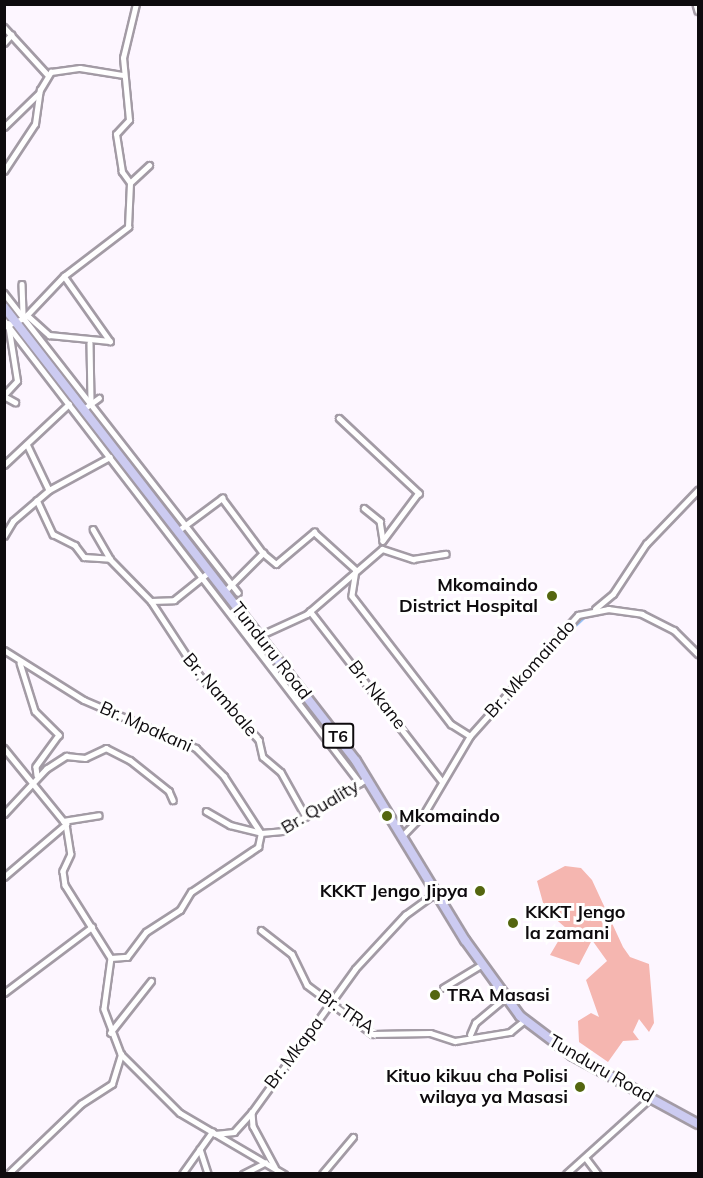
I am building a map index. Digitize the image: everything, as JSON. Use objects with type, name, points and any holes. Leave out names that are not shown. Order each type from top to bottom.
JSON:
[{"type":"highway","name":"Tunduru Road","points":[[4,307],[88,405],[183,527],[206,575],[228,588],[259,636],[404,834],[481,965],[506,998],[525,1020],[573,1056],[699,1124]]},
{"type":"street","points":[[14,320],[64,276],[128,227],[130,183],[122,172],[116,134],[129,120],[123,75],[136,4]]},
{"type":"street","points":[[696,4],[699,11]]},
{"type":"street","points":[[4,27],[48,75]]},
{"type":"street","points":[[4,43],[11,35]]},
{"type":"street","points":[[48,75],[80,68],[123,75]]},
{"type":"street","points":[[4,171],[35,124],[40,92],[48,75]]},
{"type":"street","points":[[4,127],[40,92]]},
{"type":"street","points":[[130,183],[149,165]]},
{"type":"street","points":[[14,320],[49,335],[90,343],[110,341],[64,276]]},
{"type":"street","points":[[15,402],[4,396],[17,381],[14,320],[22,284]]},
{"type":"street","points":[[4,293],[14,320],[69,404],[206,575],[364,780]]},
{"type":"street","points":[[88,405],[90,343]]},
{"type":"street","points":[[88,405],[99,398]]},
{"type":"street","points":[[4,465],[69,404]]},
{"type":"street","points":[[339,418],[419,493],[383,541]]},
{"type":"street","points":[[27,444],[49,490]]},
{"type":"street","points":[[4,536],[49,490],[110,457]]},
{"type":"street","points":[[593,610],[613,594],[646,544],[699,490]]},
{"type":"street","points":[[238,593],[228,588],[183,527],[222,498],[263,553],[276,564],[314,532],[356,570]]},
{"type":"street","points":[[37,500],[53,534],[75,545],[84,557],[110,559]]},
{"type":"street","points":[[259,636],[310,611],[382,549],[380,521],[364,508]]},
{"type":"street","name":"Br. Nambale","points":[[93,529],[110,559],[151,601],[200,676],[259,740],[263,757],[281,772],[306,817]]},
{"type":"street","points":[[382,549],[413,560],[446,554]]},
{"type":"street","points":[[228,588],[263,553]]},
{"type":"street","points":[[356,570],[352,596],[451,724],[470,736]]},
{"type":"street","points":[[151,601],[174,600],[206,575]]},
{"type":"street","name":"Br. Mkomaindo","points":[[404,834],[442,781],[470,736],[521,674],[579,615],[593,610],[642,614],[674,630],[699,654]]},
{"type":"street","name":"Br. Nkane","points":[[310,611],[442,781]]},
{"type":"street","name":"Br. Mpakani","points":[[4,650],[20,663],[84,700],[196,748],[224,776],[261,833]]},
{"type":"street","points":[[20,663],[38,716],[59,735],[36,767],[37,775]]},
{"type":"street","points":[[4,748],[32,779],[64,823],[71,854],[63,871],[65,885],[111,958],[104,1009],[110,1033],[121,1054],[180,1113],[284,1173]]},
{"type":"street","points":[[4,814],[32,779],[66,756],[85,758],[113,749],[169,791],[172,800]]},
{"type":"street","name":"Br. Quality","points":[[111,958],[127,957],[146,932],[180,910],[191,892],[258,847],[261,833],[271,835],[306,817],[364,780]]},
{"type":"street","points":[[206,811],[230,825],[261,833]]},
{"type":"street","points":[[4,877],[64,823],[99,815]]},
{"type":"street","name":"Br. Mkapa","points":[[213,1133],[234,1132],[252,1112],[331,1003],[405,915],[437,892]]},
{"type":"street","points":[[4,993],[92,927]]},
{"type":"street","name":"Br. TRA","points":[[261,930],[292,954],[307,985],[373,1034],[430,1033],[455,1041],[470,1035],[510,1032],[525,1020]]},
{"type":"street","points":[[443,988],[481,965]]},
{"type":"street","points":[[110,1033],[151,981]]},
{"type":"street","points":[[470,1035],[475,1023],[506,998]]},
{"type":"street","points":[[8,1173],[81,1104],[112,1084],[121,1054]]},
{"type":"street","points":[[567,1173],[650,1098]]},
{"type":"street","points":[[252,1112],[253,1126],[277,1171]]},
{"type":"street","points":[[182,1173],[213,1133]]},
{"type":"street","points":[[322,1173],[353,1137]]},
{"type":"street","points":[[200,1149],[208,1173]]},
{"type":"street","points":[[586,1158],[598,1173]]},
{"type":"street","points":[[243,1173],[265,1163]]},
{"type":"street","points":[[4,1167],[15,1166]]},
{"type":"shaded area","points":[[565,866],[581,868],[592,880],[623,947],[630,957],[649,964],[654,1023],[649,1032],[639,1019],[633,1032],[639,1040],[623,1041],[608,1062],[579,1042],[578,1021],[591,1013],[599,1017],[586,980],[607,961],[592,940],[579,965],[550,955],[566,928],[545,910],[537,881]]},
{"type":"waterway","points":[[603,612],[613,613]]},
{"type":"waterway","points":[[546,654],[589,614]]},
{"type":"place","name":"Mkomaindo District Hospital","points":[[552,596]]},
{"type":"place","name":"Mkomaindo","points":[[387,816]]},
{"type":"place","name":"KKKT Jengo Jipya","points":[[480,891]]},
{"type":"place","name":"KKKT Jengo la zamani","points":[[513,923]]},
{"type":"place","name":"TRA Masasi","points":[[435,995]]},
{"type":"place","name":"Kituo kikuu cha Polisi wilaya ya Masasi","points":[[580,1087]]}]
